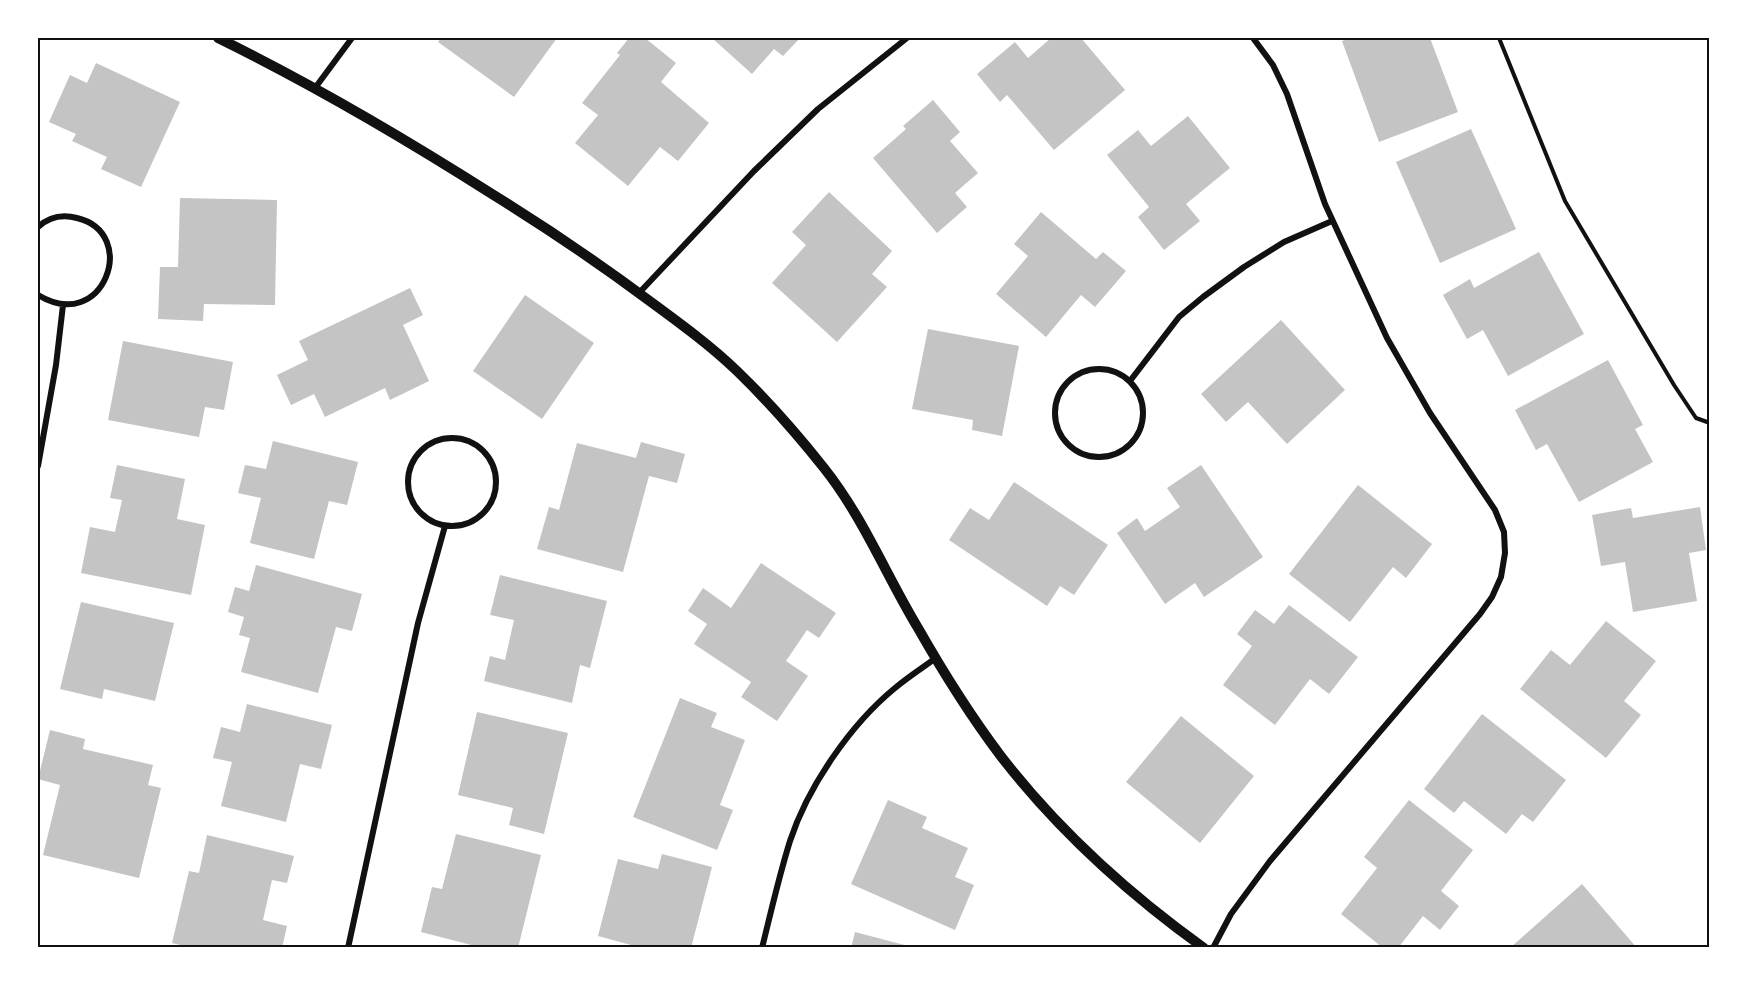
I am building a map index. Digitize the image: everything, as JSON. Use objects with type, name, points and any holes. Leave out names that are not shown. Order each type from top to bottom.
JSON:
[{"type":"street","points":[[218,38],[315,88],[459,173],[588,256],[685,327],[736,370],[787,423],[827,472],[863,527],[891,581],[957,694],[1001,756],[1054,817],[1105,868],[1175,927],[1204,948]]},
{"type":"street","points":[[315,88],[352,38]]},
{"type":"street","points":[[639,293],[754,171],[818,109],[907,38]]},
{"type":"street","points":[[1213,948],[1231,914],[1270,861],[1480,614],[1492,597],[1501,577],[1505,553],[1503,532],[1495,510],[1430,413],[1387,338],[1332,221],[1287,94],[1272,65],[1253,38]]},
{"type":"street","points":[[38,226],[56,216],[70,216],[85,220],[97,229],[106,241],[110,256],[109,271],[103,285],[92,296],[78,303],[63,305],[50,302],[38,295]]},
{"type":"street","points":[[1130,381],[1179,317],[1203,297],[1284,242],[1332,221]]},
{"type":"street","points":[[38,466],[56,365],[63,305]]},
{"type":"street","points":[[1102,369],[1117,372],[1130,381],[1138,392],[1143,412],[1139,433],[1131,444],[1120,453],[1107,457],[1092,457],[1068,445],[1059,432],[1055,418],[1056,402],[1062,388],[1073,377],[1087,370],[1102,369]]},
{"type":"street","points":[[446,438],[460,438],[474,443],[486,453],[494,466],[496,481],[494,497],[486,510],[474,520],[460,526],[445,526],[432,521],[412,502],[408,488],[409,474],[413,461],[421,450],[433,442],[446,438]]},
{"type":"street","points":[[348,948],[418,623],[445,526]]},
{"type":"street","points":[[762,948],[791,839],[809,799],[833,757],[863,718],[894,688],[936,658]]},
{"type":"path","points":[[1499,38],[1565,201],[1674,386],[1696,418],[1710,423]]},
{"type":"building","points":[[441,38],[557,38],[514,97],[438,42]]},
{"type":"building","points":[[629,38],[645,38],[676,63],[661,82],[709,123],[678,161],[660,147],[628,186],[575,143],[598,115],[582,103],[620,55],[617,53]]},
{"type":"building","points":[[712,38],[800,38],[783,56],[774,49],[752,74]]},
{"type":"building","points":[[1051,38],[1081,38],[1125,90],[1054,150],[1007,95],[1000,102],[977,74],[1015,42],[1028,58]]},
{"type":"building","points":[[1350,38],[1430,38],[1458,112],[1379,142],[1342,41]]},
{"type":"building","points":[[96,63],[180,102],[141,187],[101,169],[107,157],[72,141],[76,134],[49,122],[70,75],[87,83]]},
{"type":"building","points":[[933,100],[960,132],[950,141],[978,173],[955,193],[967,207],[937,233],[873,158],[906,129],[903,126]]},
{"type":"building","points":[[1188,116],[1230,168],[1186,204],[1200,221],[1164,250],[1138,217],[1149,207],[1107,155],[1138,130],[1151,146]]},
{"type":"building","points":[[1471,129],[1516,229],[1440,263],[1396,162]]},
{"type":"building","points":[[829,192],[892,251],[872,274],[887,287],[837,342],[772,283],[806,245],[792,232]]},
{"type":"building","points":[[180,198],[277,200],[275,305],[204,304],[203,321],[158,319],[160,267],[178,267]]},
{"type":"building","points":[[1041,212],[1096,259],[1103,252],[1126,271],[1095,307],[1081,295],[1046,337],[996,294],[1028,256],[1014,244]]},
{"type":"building","points":[[1539,252],[1584,334],[1508,376],[1483,330],[1467,339],[1443,295],[1470,279],[1474,288]]},
{"type":"building","points":[[410,288],[423,315],[403,325],[429,381],[390,400],[385,388],[325,417],[314,394],[291,405],[277,375],[308,360],[299,341]]},
{"type":"building","points":[[525,295],[594,343],[542,419],[473,371]]},
{"type":"building","points":[[1281,320],[1345,390],[1287,444],[1248,402],[1226,422],[1201,394]]},
{"type":"building","points":[[928,329],[1019,346],[1002,436],[972,430],[973,420],[912,409]]},
{"type":"building","points":[[123,341],[233,362],[224,410],[205,407],[199,437],[108,420]]},
{"type":"building","points":[[1608,360],[1643,425],[1635,429],[1653,462],[1579,502],[1547,444],[1536,450],[1515,410]]},
{"type":"building","points":[[273,441],[358,462],[347,505],[329,501],[314,559],[250,543],[261,498],[238,493],[245,465],[266,469]]},
{"type":"building","points":[[641,442],[685,454],[677,483],[649,476],[623,572],[537,549],[549,507],[559,510],[577,443],[636,458]]},
{"type":"building","points":[[117,465],[185,479],[177,519],[205,525],[191,595],[81,573],[90,527],[115,532],[122,500],[110,498]]},
{"type":"building","points":[[1201,465],[1263,557],[1204,597],[1195,583],[1165,604],[1117,533],[1137,518],[1145,531],[1180,507],[1167,488]]},
{"type":"building","points":[[1014,482],[1108,545],[1074,595],[1060,586],[1047,606],[949,540],[970,508],[989,520]]},
{"type":"building","points":[[1358,485],[1432,544],[1406,578],[1393,567],[1350,622],[1289,574]]},
{"type":"building","points":[[1700,507],[1706,550],[1689,553],[1697,601],[1633,612],[1625,562],[1601,566],[1592,515],[1631,508],[1633,518]]},
{"type":"building","points":[[761,563],[836,613],[819,638],[807,630],[786,661],[808,676],[777,721],[741,697],[751,682],[694,644],[707,624],[688,611],[703,588],[731,608]]},
{"type":"building","points":[[256,565],[362,594],[352,631],[336,627],[318,693],[241,672],[250,638],[239,635],[244,617],[228,612],[235,587],[249,591]]},
{"type":"building","points":[[500,575],[607,601],[590,668],[580,665],[572,703],[484,681],[490,656],[505,660],[514,620],[490,615]]},
{"type":"building","points":[[81,602],[174,623],[155,701],[104,689],[102,699],[60,689]]},
{"type":"building","points":[[1289,605],[1358,657],[1329,694],[1310,679],[1275,725],[1223,685],[1252,646],[1237,634],[1255,610],[1274,624]]},
{"type":"building","points":[[1606,621],[1656,661],[1624,701],[1641,715],[1606,758],[1520,689],[1551,650],[1570,665]]},
{"type":"building","points":[[680,698],[717,713],[711,727],[745,740],[720,805],[733,810],[717,850],[633,817]]},
{"type":"building","points":[[247,704],[332,725],[321,769],[300,764],[286,822],[221,806],[232,762],[213,758],[221,727],[240,732]]},
{"type":"building","points":[[477,712],[568,733],[544,834],[509,825],[513,808],[458,795]]},
{"type":"building","points":[[1482,714],[1566,780],[1533,822],[1522,814],[1506,834],[1464,801],[1454,813],[1424,789]]},
{"type":"building","points":[[1181,716],[1254,776],[1200,843],[1126,782]]},
{"type":"building","points":[[50,730],[85,739],[83,749],[153,765],[148,785],[161,788],[139,878],[43,855],[60,785],[38,779]]},
{"type":"building","points":[[888,800],[927,817],[922,828],[968,848],[955,877],[974,885],[955,930],[851,884]]},
{"type":"building","points":[[1409,800],[1473,850],[1441,891],[1459,906],[1440,930],[1423,916],[1398,948],[1383,948],[1341,914],[1377,868],[1364,857]]},
{"type":"building","points":[[456,834],[541,855],[518,948],[483,948],[421,932],[432,887],[442,889]]},
{"type":"building","points":[[207,835],[294,856],[287,883],[272,880],[263,920],[287,926],[282,948],[193,948],[172,943],[189,871],[199,873]]},
{"type":"building","points":[[662,854],[712,867],[691,948],[642,948],[598,936],[618,859],[658,869]]},
{"type":"building","points":[[1582,884],[1637,948],[1510,948]]},
{"type":"building","points":[[855,932],[912,947],[912,948],[851,948]]}]
